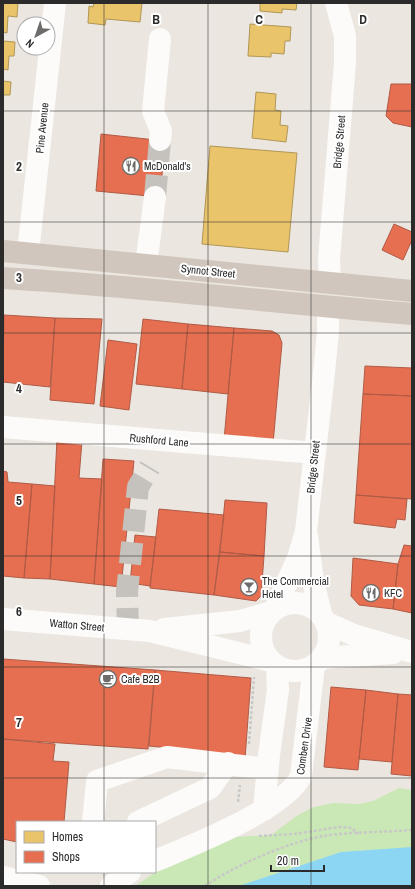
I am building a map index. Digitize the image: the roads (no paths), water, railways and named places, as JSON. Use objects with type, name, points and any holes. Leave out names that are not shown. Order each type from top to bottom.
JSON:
[{"type":"highway","name":"Synnot Street","points":[[3,251],[412,291]]},
{"type":"highway","points":[[28,253],[36,280]]},
{"type":"highway","name":"Synnot Street","points":[[3,278],[174,290],[328,308],[412,314]]},
{"type":"highway","points":[[328,308],[330,283]]},
{"type":"street","name":"Pine Avenue","points":[[28,253],[55,3]]},
{"type":"street","name":"Bridge Street","points":[[330,283],[329,260],[345,63],[345,36],[336,3]]},
{"type":"street","points":[[160,39],[154,111],[160,135]]},
{"type":"street","points":[[146,265],[156,197]]},
{"type":"street","name":"Bridge Street","points":[[273,610],[298,558],[306,531],[324,375],[328,308]]},
{"type":"street","name":"Rushford Lane","points":[[3,427],[315,453]]},
{"type":"street","name":"Bridge Street","points":[[306,531],[314,581],[324,618]]},
{"type":"street","points":[[304,603],[324,618],[360,637],[412,653],[318,662],[305,670],[286,670],[274,664],[265,653],[261,642],[261,631],[264,621],[273,610],[284,604],[304,603]]},
{"type":"street","name":"Watton Street","points":[[150,631],[240,621],[273,610]]},
{"type":"street","points":[[318,662],[329,641],[324,618]]},
{"type":"street","name":"Watton Street","points":[[3,619],[150,631],[274,664]]},
{"type":"street","name":"Comben Drive","points":[[156,861],[264,810],[290,792],[301,776],[318,662]]},
{"type":"street","points":[[264,810],[278,690],[274,664]]},
{"type":"street","points":[[93,821],[97,781],[167,757],[228,763],[268,769]]},
{"type":"street","points":[[140,821],[210,788],[228,763]]},
{"type":"street","points":[[3,877],[39,886]]},
{"type":"water","points":[[412,847],[412,886],[239,886],[341,852]]},
{"type":"tunnel","points":[[155,197],[160,140]]},
{"type":"tunnel","points":[[128,630],[127,592],[138,487],[150,467]]},
{"type":"place","name":"McDonald's","points":[[131,166]]},
{"type":"place","name":"The Commercial Hotel","points":[[249,587]]},
{"type":"place","name":"KFC","points":[[371,593]]},
{"type":"place","name":"Cafe B2B","points":[[108,679]]}]
